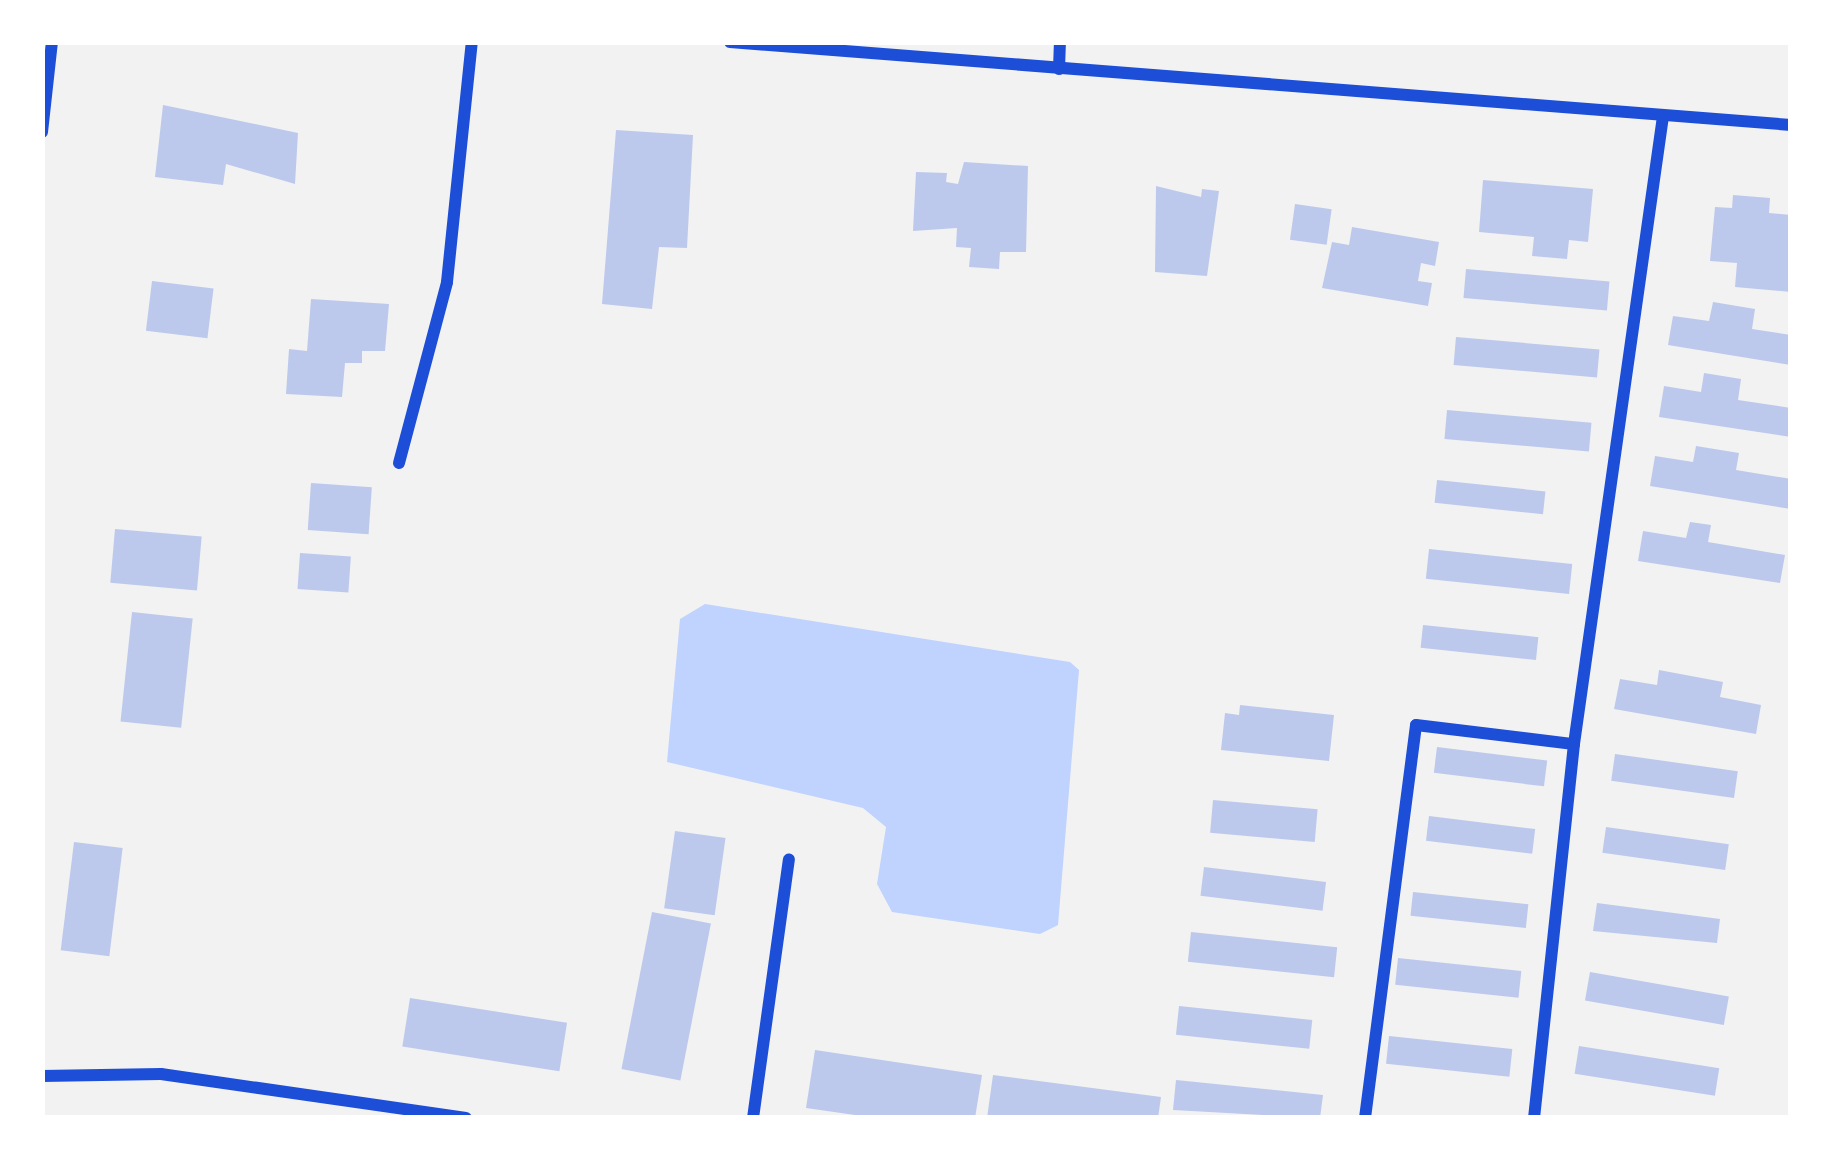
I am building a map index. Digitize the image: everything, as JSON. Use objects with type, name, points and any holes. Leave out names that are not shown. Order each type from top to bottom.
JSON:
[{"type":"street","points":[[42,132],[52,42]]},
{"type":"street","points":[[398,463],[447,282],[472,42]]},
{"type":"street","points":[[730,42],[1791,125]]},
{"type":"street","points":[[1059,69],[1060,42]]},
{"type":"street","points":[[1534,1118],[1574,744],[1663,116]]},
{"type":"street","points":[[1365,1118],[1416,725],[1574,744]]},
{"type":"street","points":[[753,1118],[789,859]]},
{"type":"street","points":[[42,1076],[161,1074],[466,1118]]},
{"type":"water","points":[[705,604],[1070,662],[1079,670],[1058,925],[1040,934],[892,912],[877,884],[886,827],[863,808],[667,762],[680,619]]},
{"type":"building","points":[[163,105],[298,133],[295,184],[226,164],[223,185],[155,177]]},
{"type":"building","points":[[616,130],[693,135],[687,248],[659,247],[652,309],[602,304]]},
{"type":"building","points":[[964,162],[1028,166],[1026,252],[1000,252],[999,269],[969,267],[971,248],[956,247],[957,228],[913,231],[916,172],[947,173],[946,182],[958,184]]},
{"type":"building","points":[[1483,180],[1593,189],[1588,242],[1569,240],[1567,259],[1532,256],[1534,237],[1479,232]]},
{"type":"building","points":[[1156,186],[1201,197],[1202,189],[1219,191],[1207,276],[1155,272]]},
{"type":"building","points":[[1733,195],[1770,198],[1769,213],[1791,215],[1791,292],[1735,287],[1737,263],[1710,261],[1715,207],[1732,208]]},
{"type":"building","points":[[1295,204],[1332,209],[1327,245],[1290,240]]},
{"type":"building","points":[[1352,227],[1439,242],[1435,266],[1421,263],[1418,281],[1432,283],[1428,306],[1322,288],[1332,242],[1349,245]]},
{"type":"building","points":[[1466,269],[1609,282],[1607,310],[1463,298]]},
{"type":"building","points":[[152,281],[214,289],[207,338],[146,331]]},
{"type":"building","points":[[311,299],[389,304],[385,351],[362,351],[362,363],[345,363],[342,397],[286,394],[289,349],[307,351]]},
{"type":"building","points":[[1713,302],[1755,309],[1752,329],[1791,335],[1791,365],[1668,345],[1673,316],[1709,321]]},
{"type":"building","points":[[1456,337],[1599,350],[1597,377],[1454,365]]},
{"type":"building","points":[[1704,373],[1741,379],[1738,400],[1791,408],[1791,437],[1659,417],[1664,386],[1701,392]]},
{"type":"building","points":[[1447,410],[1591,423],[1589,452],[1444,439]]},
{"type":"building","points":[[1696,446],[1739,453],[1736,470],[1791,479],[1791,509],[1650,486],[1655,456],[1693,462]]},
{"type":"building","points":[[1437,480],[1545,491],[1543,514],[1435,503]]},
{"type":"building","points":[[311,483],[372,487],[369,534],[308,530]]},
{"type":"building","points":[[1690,522],[1711,525],[1708,542],[1785,555],[1780,583],[1638,561],[1643,531],[1686,538]]},
{"type":"building","points":[[115,529],[202,537],[197,590],[110,583]]},
{"type":"building","points":[[1429,549],[1572,564],[1569,594],[1426,579]]},
{"type":"building","points":[[300,553],[351,557],[348,592],[297,589]]},
{"type":"building","points":[[132,612],[193,618],[181,728],[121,721]]},
{"type":"building","points":[[1423,625],[1538,637],[1536,660],[1421,648]]},
{"type":"building","points":[[1659,670],[1723,682],[1720,697],[1761,705],[1756,734],[1614,709],[1620,679],[1657,685]]},
{"type":"building","points":[[1240,705],[1334,715],[1329,761],[1221,750],[1225,713],[1239,715]]},
{"type":"building","points":[[1437,747],[1547,761],[1544,786],[1434,773]]},
{"type":"building","points":[[1615,754],[1738,771],[1734,798],[1611,781]]},
{"type":"building","points":[[1213,800],[1318,809],[1315,842],[1210,833]]},
{"type":"building","points":[[1429,816],[1535,829],[1532,854],[1426,841]]},
{"type":"building","points":[[1606,827],[1729,844],[1725,870],[1602,853]]},
{"type":"building","points":[[675,831],[726,838],[715,915],[664,908]]},
{"type":"building","points":[[74,842],[123,848],[109,956],[61,950]]},
{"type":"building","points":[[1204,867],[1326,882],[1323,911],[1200,896]]},
{"type":"building","points":[[1413,892],[1528,904],[1526,928],[1410,916]]},
{"type":"building","points":[[1597,903],[1720,919],[1717,943],[1593,931]]},
{"type":"building","points":[[652,912],[711,923],[680,1081],[621,1069]]},
{"type":"building","points":[[1191,932],[1337,947],[1334,977],[1188,962]]},
{"type":"building","points":[[1398,958],[1521,971],[1518,998],[1395,985]]},
{"type":"building","points":[[1590,972],[1729,996],[1724,1025],[1585,1001]]},
{"type":"building","points":[[410,998],[567,1023],[559,1071],[402,1046]]},
{"type":"building","points":[[1179,1006],[1312,1020],[1309,1049],[1176,1035]]},
{"type":"building","points":[[1389,1036],[1512,1049],[1509,1077],[1386,1064]]},
{"type":"building","points":[[1579,1046],[1719,1068],[1715,1096],[1575,1074]]},
{"type":"building","points":[[815,1050],[982,1075],[975,1118],[876,1118],[806,1108]]},
{"type":"building","points":[[993,1075],[1161,1097],[1158,1118],[987,1118]]},
{"type":"building","points":[[1176,1080],[1323,1095],[1320,1118],[1173,1110]]}]
